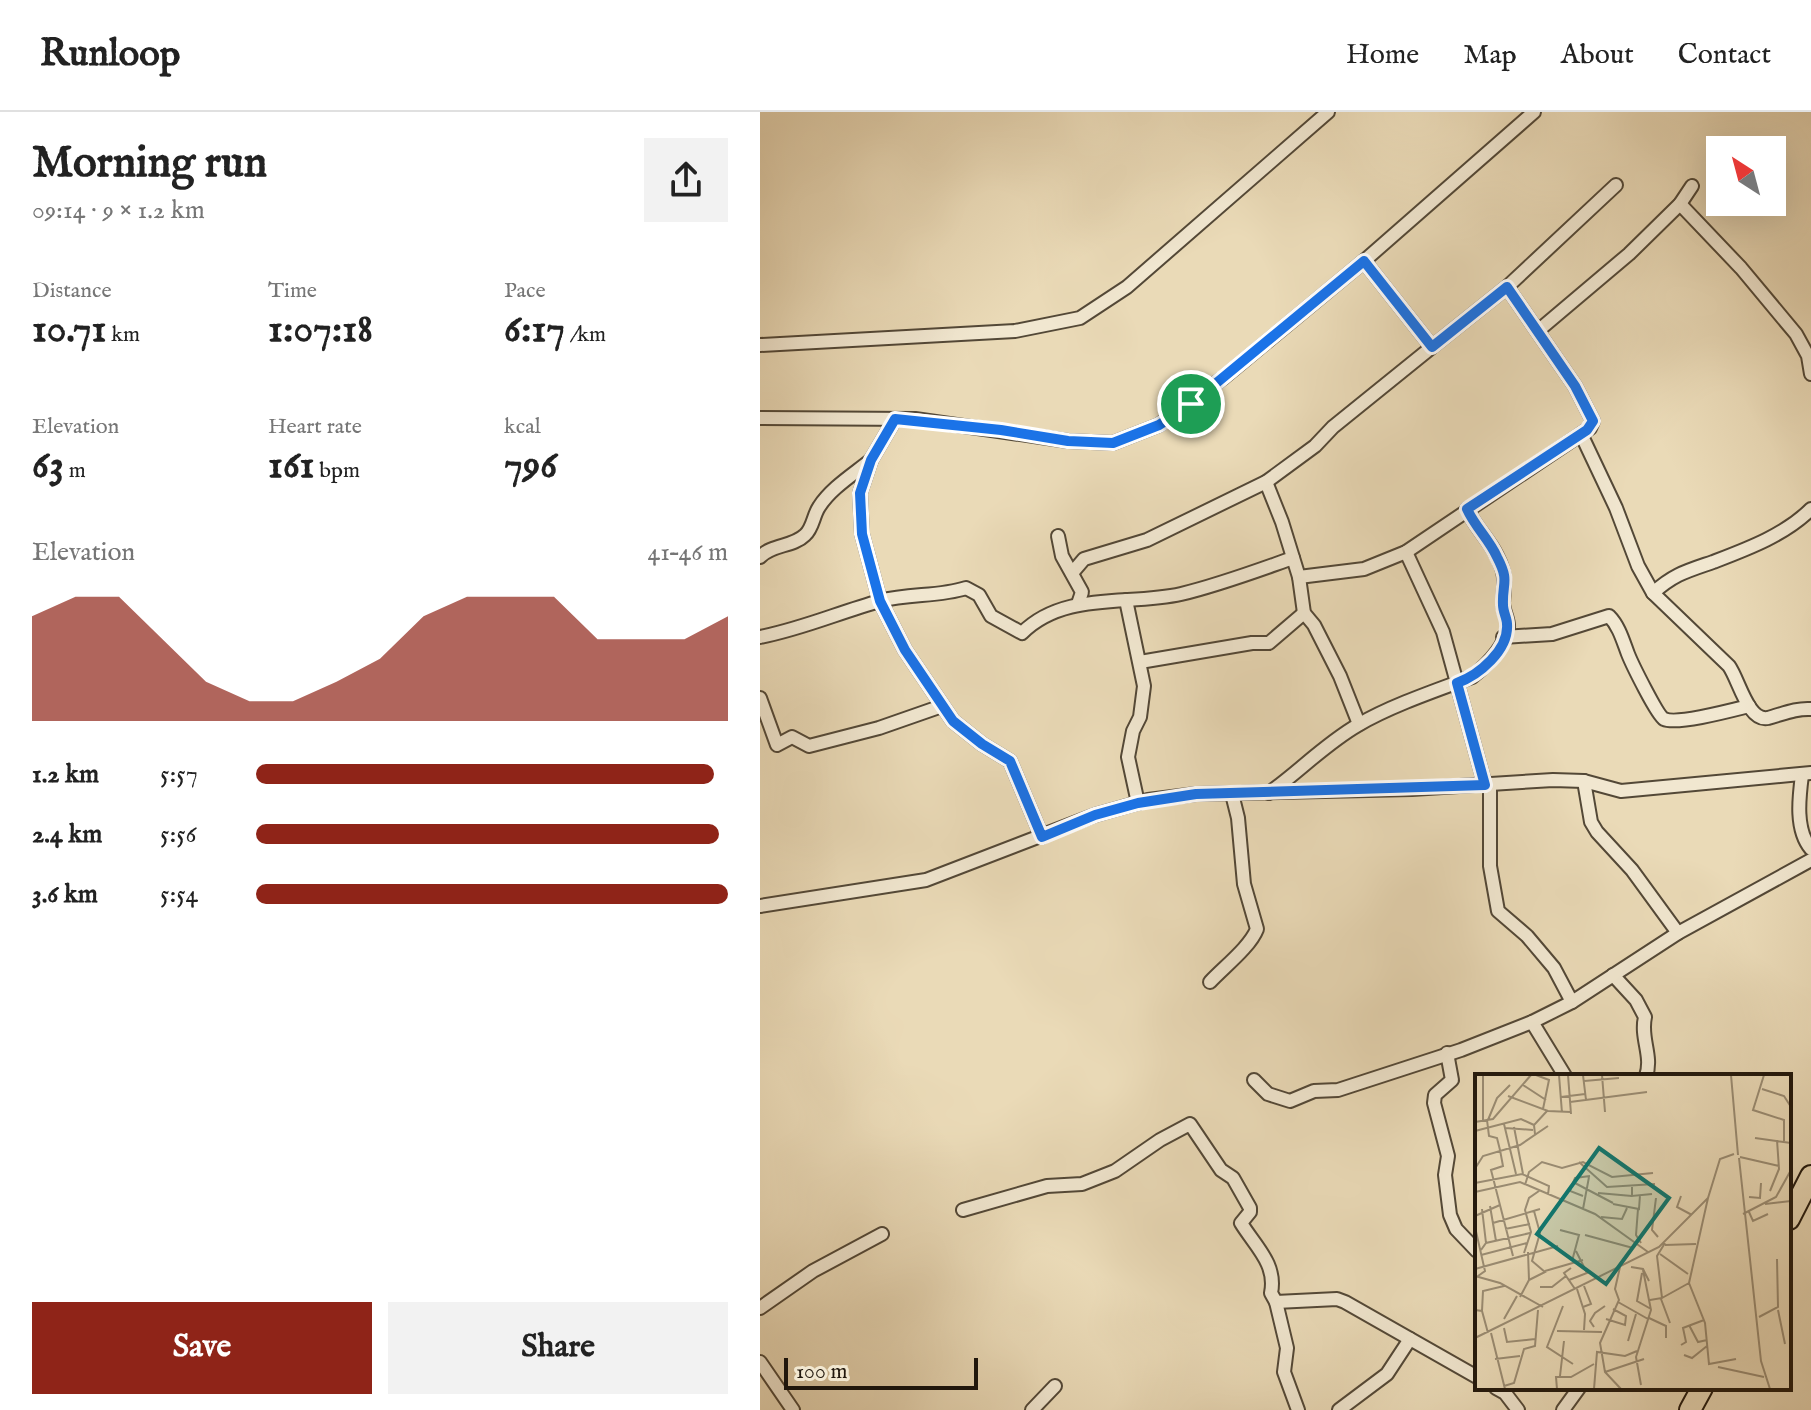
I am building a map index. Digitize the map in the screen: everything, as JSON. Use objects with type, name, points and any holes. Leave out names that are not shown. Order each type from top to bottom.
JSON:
[{"type":"main road","points":[[1791,1215],[1811,1176]]},
{"type":"main road","points":[[1690,1410],[1701,1390]]},
{"type":"street","points":[[760,345],[1015,331],[1080,318],[1127,287],[1328,112]]},
{"type":"street","points":[[760,418],[895,419],[1001,430],[1068,441],[1113,443],[1159,425],[1191,404],[1364,261],[1534,112]]},
{"type":"street","points":[[1072,573],[1084,559],[1147,540],[1266,482],[1315,446],[1333,427],[1507,287],[1616,185]]},
{"type":"street","points":[[1539,330],[1629,254],[1680,204],[1692,186]]},
{"type":"street","points":[[1680,204],[1741,268],[1796,334],[1806,351],[1811,374]]},
{"type":"street","points":[[1364,261],[1432,347]]},
{"type":"street","points":[[1299,577],[1364,569],[1406,552],[1590,428],[1593,421],[1575,386],[1507,287]]},
{"type":"street","points":[[895,419],[871,460],[860,493],[862,534],[880,601],[905,650],[953,721],[1010,761],[1042,837]]},
{"type":"street","points":[[1581,434],[1616,508],[1638,566],[1653,593],[1729,666],[1757,717],[1765,718],[1796,708],[1811,709]]},
{"type":"street","points":[[760,557],[808,534],[819,507],[871,460]]},
{"type":"street","points":[[1266,482],[1299,577],[1304,613],[1314,625],[1340,676],[1359,724]]},
{"type":"street","points":[[1269,793],[1359,724],[1472,677],[1486,666],[1500,647],[1508,627],[1503,606],[1507,580],[1494,550],[1475,527],[1467,509]]},
{"type":"street","points":[[1653,593],[1672,576],[1733,554],[1788,527],[1811,509]]},
{"type":"street","points":[[1058,536],[1062,556],[1082,592],[1078,604]]},
{"type":"street","points":[[1406,552],[1443,632],[1487,785],[1490,866],[1498,911],[1527,936],[1554,968],[1572,1002]]},
{"type":"street","points":[[760,637],[810,625],[880,601],[919,593],[947,595],[966,588],[972,589],[991,616],[1022,633],[1055,613],[1078,604],[1177,595],[1293,558]]},
{"type":"street","points":[[1126,600],[1144,686],[1140,717],[1133,731],[1128,757],[1138,803]]},
{"type":"street","points":[[1140,662],[1210,649],[1269,643],[1304,613]]},
{"type":"street","points":[[1503,637],[1552,634],[1609,616],[1642,684],[1663,718],[1674,720],[1711,716],[1749,706]]},
{"type":"street","points":[[760,698],[777,745],[792,737],[809,746],[942,706]]},
{"type":"street","points":[[760,906],[926,880],[1095,815],[1138,803],[1196,794],[1487,785],[1553,780],[1584,781],[1621,791],[1807,774],[1800,819],[1805,842],[1811,849]]},
{"type":"street","points":[[1584,781],[1591,822],[1597,832],[1632,870],[1678,933]]},
{"type":"street","points":[[1210,982],[1242,947],[1250,943],[1257,929],[1244,884],[1238,818],[1232,794]]},
{"type":"street","points":[[1254,1080],[1268,1094],[1290,1101],[1314,1091],[1338,1090],[1461,1050],[1532,1022],[1572,1002],[1678,933],[1811,860]]},
{"type":"street","points":[[1613,975],[1636,1000],[1645,1017],[1641,1032],[1648,1065],[1646,1074]]},
{"type":"street","points":[[1532,1022],[1564,1074]]},
{"type":"street","points":[[1447,1053],[1452,1080],[1435,1095],[1434,1103],[1448,1156],[1446,1190],[1456,1229],[1475,1249]]},
{"type":"street","points":[[963,1210],[1047,1186],[1089,1182],[1115,1171],[1190,1124],[1221,1170],[1233,1178],[1250,1208],[1241,1223],[1271,1269],[1271,1293],[1287,1348],[1284,1372],[1298,1410]]},
{"type":"street","points":[[760,1308],[813,1271],[882,1234]]},
{"type":"street","points":[[1276,1302],[1337,1299],[1475,1376]]},
{"type":"street","points":[[1339,1410],[1387,1374],[1410,1339]]},
{"type":"street","points":[[760,1362],[793,1410]]},
{"type":"street","points":[[1032,1410],[1055,1386]]},
{"type":"street","points":[[1500,1390],[1518,1410]]},
{"type":"street","points":[[1563,1410],[1578,1390]]},
{"type":"route","points":[[1364,261],[1432,347],[1507,287],[1575,386],[1593,421],[1590,428],[1467,509],[1475,527],[1489,542],[1507,580],[1503,606],[1508,627],[1500,647],[1486,666],[1472,677],[1457,683],[1485,785],[1196,794],[1148,800],[1095,815],[1042,837],[1010,761],[953,721],[905,650],[880,601],[862,534],[860,493],[871,460],[895,419],[915,419],[1068,441],[1113,443],[1159,425],[1191,404],[1364,261]]}]
